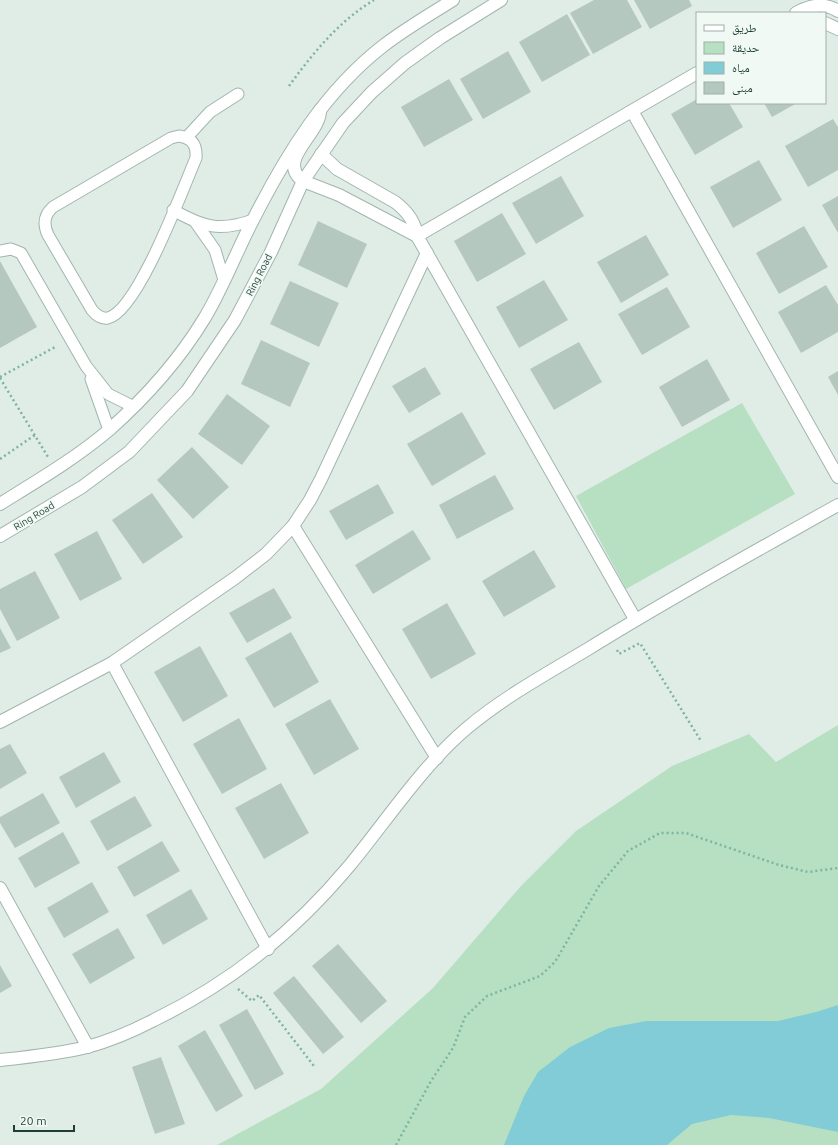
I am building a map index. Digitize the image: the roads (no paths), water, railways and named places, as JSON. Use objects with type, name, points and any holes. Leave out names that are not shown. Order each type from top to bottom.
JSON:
[{"type":"street","points":[[0,504],[56,469],[109,430],[164,373],[204,319],[253,220],[300,137],[320,110],[342,84],[383,46],[453,0]]},
{"type":"street","name":"Ring Road","points":[[0,536],[82,487],[129,452],[187,392],[235,320],[271,252],[303,181],[343,124],[372,92],[405,63],[440,38],[501,0]]},
{"type":"street","points":[[798,12],[807,7],[820,5],[838,11]]},
{"type":"street","points":[[826,23],[838,29]]},
{"type":"street","points":[[417,236],[696,75]]},
{"type":"street","points":[[320,110],[319,122],[295,159],[295,172],[298,178],[339,195],[417,236]]},
{"type":"street","points":[[632,111],[838,477]]},
{"type":"street","points":[[321,154],[337,169],[387,196],[403,208],[414,222],[417,236],[635,620]]},
{"type":"street","points":[[0,722],[112,663],[235,578],[266,554],[293,526],[317,486],[427,253]]},
{"type":"street","points":[[0,1060],[88,1047],[136,1029],[182,1006],[227,980],[268,949],[315,904],[437,758],[466,730],[498,704],[635,620],[838,505]]},
{"type":"street","points":[[293,526],[437,758]]},
{"type":"street","points":[[112,663],[268,949]]},
{"type":"street","points":[[0,888],[88,1047]]},
{"type":"lane","points":[[187,137],[210,112],[238,94]]},
{"type":"lane","points":[[179,136],[187,137],[197,150],[196,158],[173,210],[131,298],[120,310],[109,318],[102,318],[96,315],[45,230],[45,217],[53,207],[171,138],[179,136]]},
{"type":"lane","points":[[173,210],[196,223],[212,227],[226,227],[253,220]]},
{"type":"lane","points":[[196,223],[207,237],[214,250],[224,280]]},
{"type":"lane","points":[[0,251],[11,249],[20,253],[86,366],[108,394],[132,406]]},
{"type":"lane","points":[[86,366],[109,430]]},
{"type":"water","points":[[838,1005],[838,1132],[769,1118],[731,1115],[692,1124],[667,1145],[504,1145],[524,1096],[538,1072],[570,1047],[609,1028],[646,1021],[778,1021]]}]
